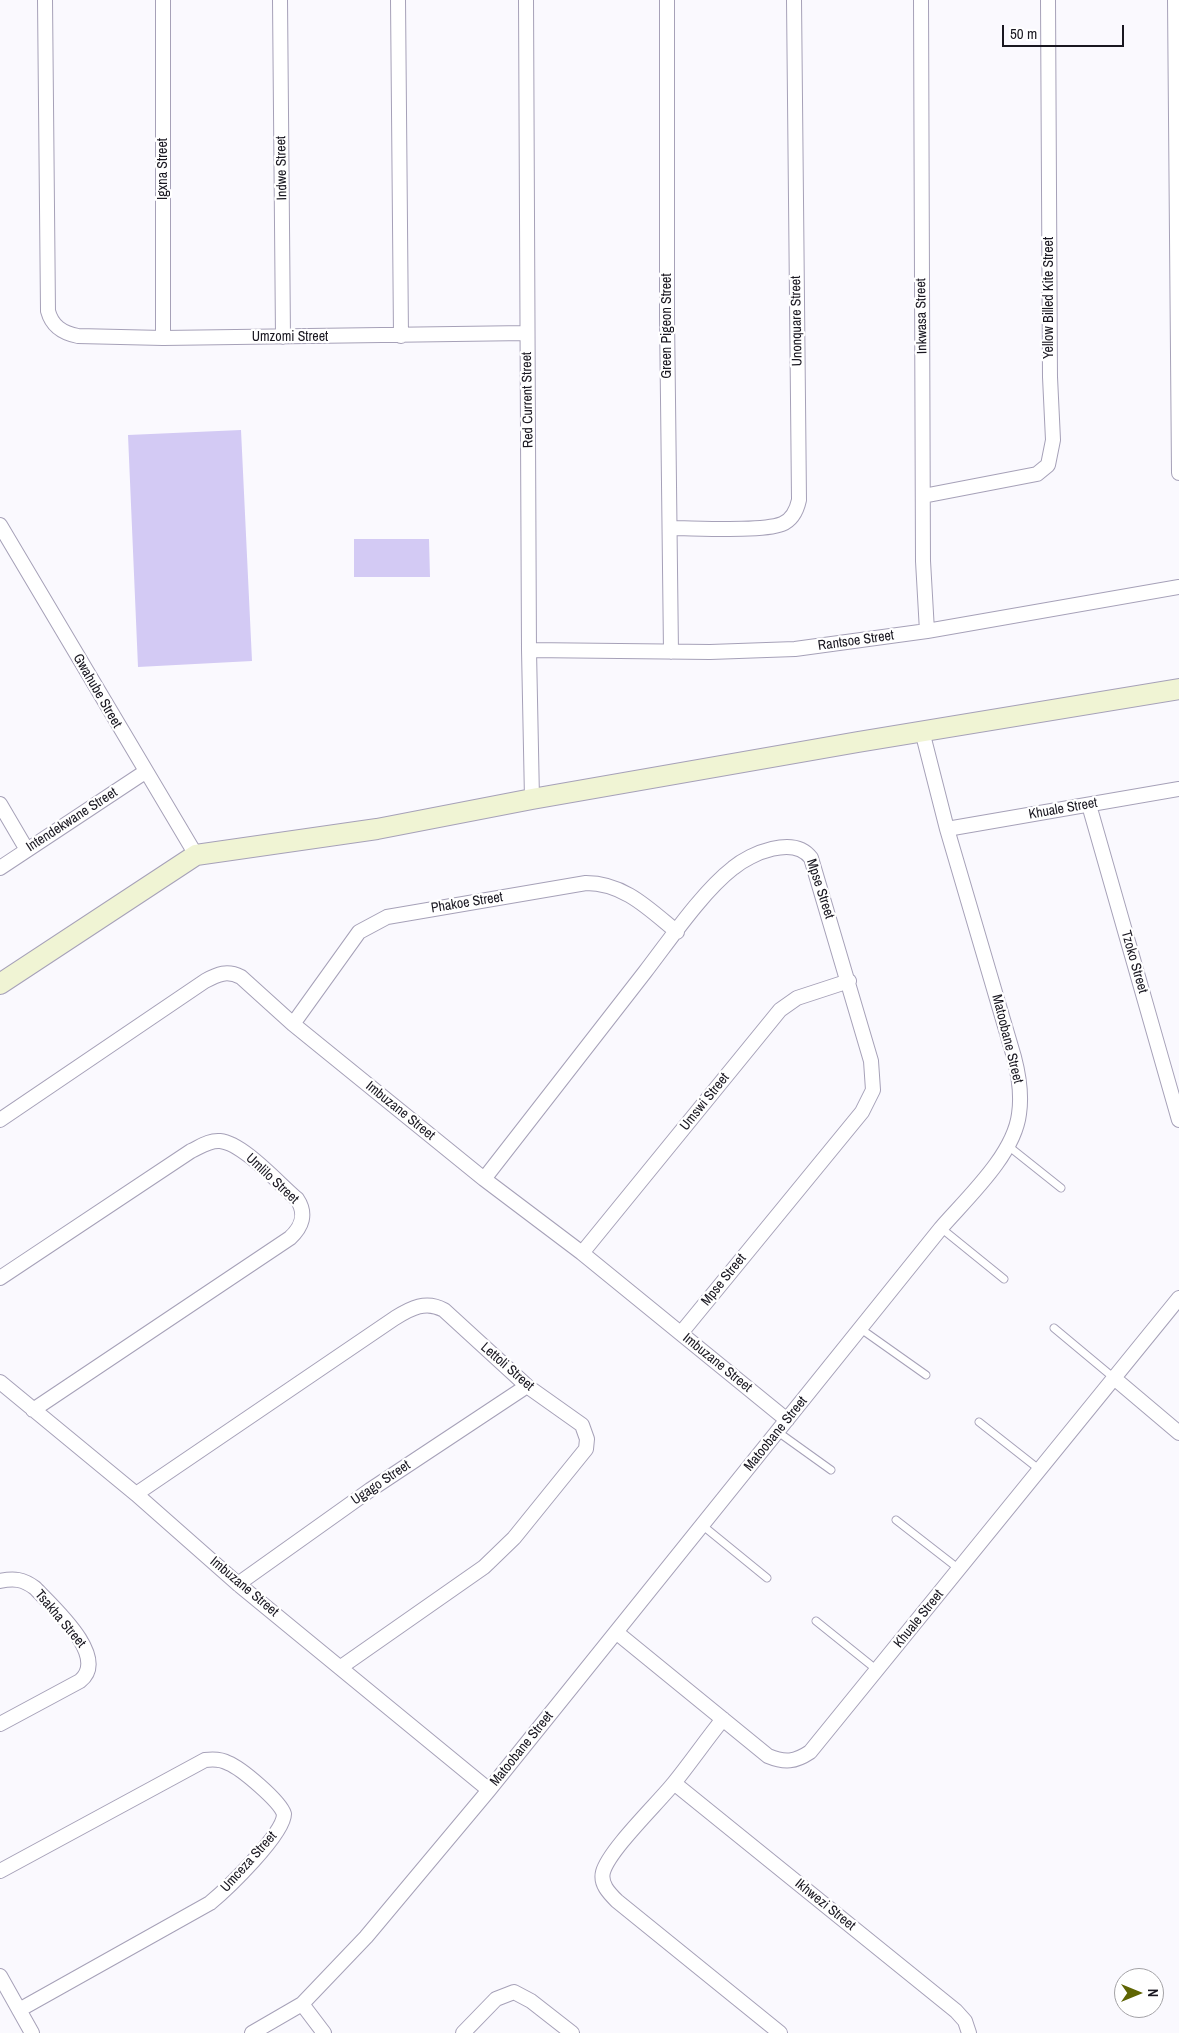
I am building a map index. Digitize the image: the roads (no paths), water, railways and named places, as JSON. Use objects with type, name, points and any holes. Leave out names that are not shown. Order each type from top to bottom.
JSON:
[{"type":"street","name":"Umzomi Street","points":[[44,0],[48,311],[56,327],[65,333],[78,336],[163,338],[527,334]]},
{"type":"street","name":"Igxna Street","points":[[163,0],[163,338]]},
{"type":"street","name":"Indwe Street","points":[[280,0],[283,337]]},
{"type":"street","points":[[398,0],[400,336]]},
{"type":"street","name":"Red Current Street","points":[[526,0],[529,650],[532,799]]},
{"type":"street","name":"Green Pigeon Street","points":[[667,0],[667,316],[671,652]]},
{"type":"street","name":"Unonquare Street","points":[[670,528],[761,527],[782,524],[792,516],[799,500],[794,0]]},
{"type":"street","name":"Inkwasa Street","points":[[922,0],[923,496],[924,603],[927,631]]},
{"type":"street","name":"Yellow Billed Kite Street","points":[[923,496],[1037,474],[1048,465],[1050,458],[1053,440],[1050,367],[1048,0]]},
{"type":"street","points":[[1176,0],[1179,473]]},
{"type":"street","name":"Gwahube Street","points":[[0,525],[196,856]]},
{"type":"street","name":"Rantsoe Street","points":[[529,650],[671,652],[795,649],[927,631],[1179,587]]},
{"type":"street","points":[[0,984],[196,856],[387,828],[532,799],[922,731],[1179,689]]},
{"type":"street","name":"Matoobane Street","points":[[252,2033],[302,2004],[366,1937],[489,1790],[942,1228],[983,1180],[1007,1145],[1019,1115],[1020,1082],[947,829],[922,731]]},
{"type":"street","name":"Intendekwane Street","points":[[0,868],[145,772]]},
{"type":"street","name":"Khuale Street","points":[[947,829],[1179,789]]},
{"type":"street","points":[[0,804],[27,850]]},
{"type":"street","name":"Tzoko Street","points":[[1089,805],[1179,1120]]},
{"type":"street","name":"Mpse Street","points":[[484,1180],[677,932],[734,866],[756,854],[782,847],[802,849],[811,858],[849,982],[871,1061],[874,1083],[870,1099],[862,1112],[681,1333]]},
{"type":"street","name":"Phakoe Street","points":[[293,1024],[359,932],[387,917],[576,884],[598,883],[631,895],[677,932]]},
{"type":"street","name":"Imbuzane Street","points":[[0,1120],[216,975],[233,972],[293,1024],[484,1180],[582,1253],[787,1420]]},
{"type":"street","name":"Umswi Street","points":[[582,1253],[780,1010],[797,998],[849,982]]},
{"type":"street","name":"Umlilo Street","points":[[0,1278],[208,1142],[218,1141],[237,1146],[297,1199],[302,1210],[302,1225],[290,1238],[33,1410]]},
{"type":"street","name":"Khuale Street","points":[[616,1632],[768,1756],[785,1762],[795,1760],[810,1752],[1179,1298]]},
{"type":"street","name":"Lettoli Street","points":[[136,1494],[394,1318],[419,1306],[437,1306],[444,1310],[527,1386],[582,1425],[588,1439],[586,1450],[514,1538],[484,1567],[341,1667]]},
{"type":"street","points":[[1114,1378],[1179,1433]]},
{"type":"street","name":"Imbuzane Street","points":[[0,1382],[136,1494],[238,1584],[489,1790]]},
{"type":"street","name":"Ugago Street","points":[[238,1584],[370,1490],[527,1386]]},
{"type":"street","name":"Tsakha Street","points":[[0,1581],[14,1579],[26,1581],[35,1588],[82,1642],[90,1663],[89,1671],[80,1681],[0,1724]]},
{"type":"street","points":[[723,1719],[674,1783],[612,1855],[603,1873],[607,1891],[617,1902],[780,2033]]},
{"type":"street","name":"Umceza Street","points":[[0,1871],[205,1760],[218,1760],[234,1765],[278,1803],[284,1814],[282,1824],[276,1833],[230,1885],[210,1903],[19,2010]]},
{"type":"street","name":"Ikhwezi Street","points":[[674,1783],[956,2011],[965,2021],[969,2033]]},
{"type":"street","points":[[0,1976],[32,2033]]},
{"type":"street","points":[[463,2033],[496,1999],[514,1992],[531,2001],[572,2033]]},
{"type":"street","points":[[302,2004],[324,2033]]},
{"type":"lane","points":[[1007,1145],[1061,1188]]},
{"type":"lane","points":[[942,1228],[1004,1279]]},
{"type":"lane","points":[[1054,1328],[1114,1378]]},
{"type":"lane","points":[[861,1329],[926,1375]]},
{"type":"lane","points":[[979,1422],[1040,1470]]},
{"type":"lane","points":[[778,1432],[831,1470]]},
{"type":"lane","points":[[896,1520],[959,1569]]},
{"type":"lane","points":[[702,1525],[766,1578]]},
{"type":"lane","points":[[816,1621],[878,1670]]}]
